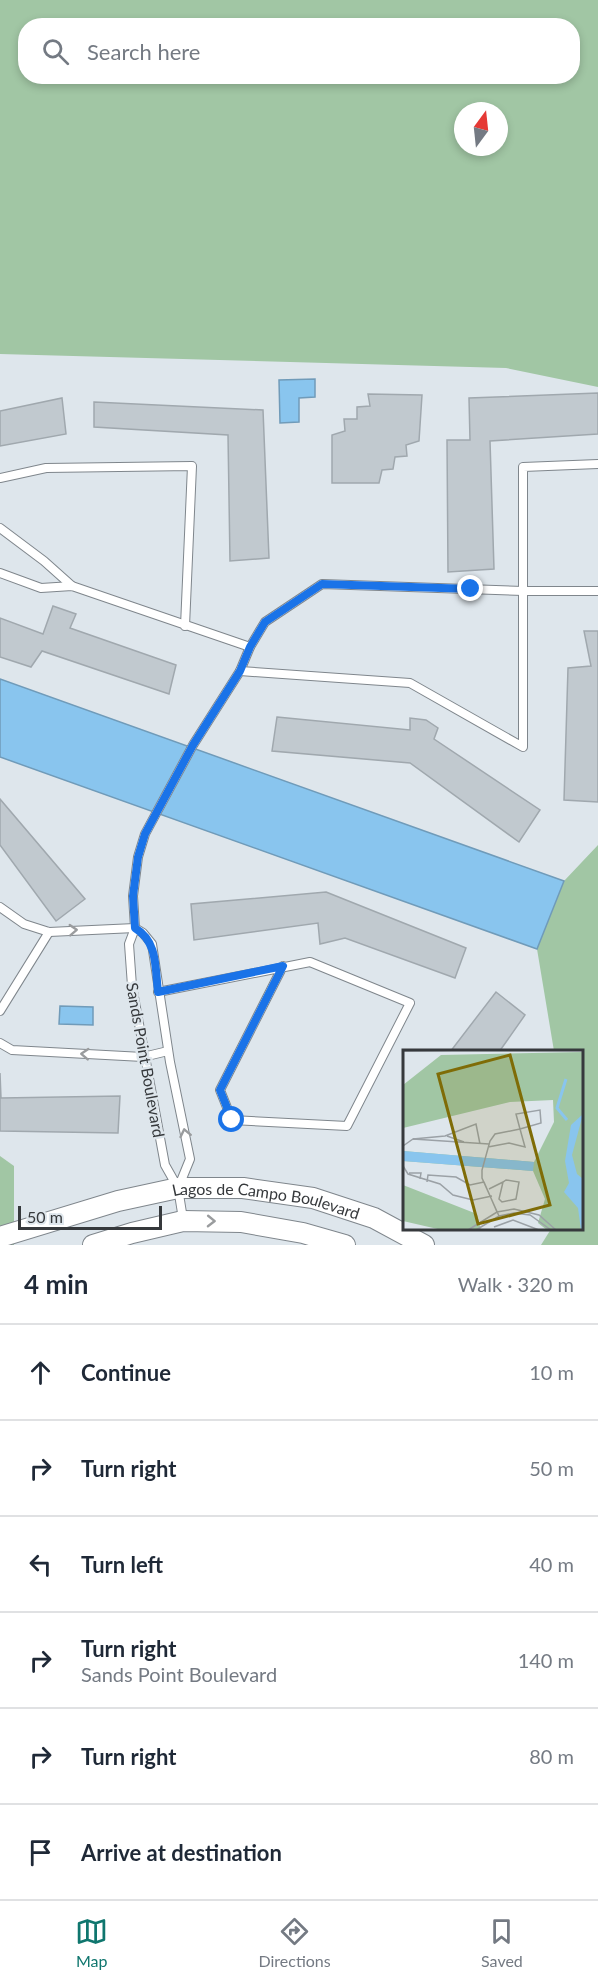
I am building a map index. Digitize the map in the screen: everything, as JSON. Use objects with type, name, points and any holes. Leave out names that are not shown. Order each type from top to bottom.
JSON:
[{"type":"street","name":"Lagos de Campo Boulevard","points":[[0,1237],[118,1201],[178,1188],[243,1188],[313,1198],[374,1218],[424,1245]]},
{"type":"street","name":"Lagos de Campo Boulevard","points":[[101,1244],[183,1221],[241,1222],[303,1233],[345,1245]]},
{"type":"lane","points":[[240,671],[410,683],[523,747],[523,467],[598,464]]},
{"type":"lane","points":[[0,478],[46,468],[192,466],[185,626]]},
{"type":"lane","points":[[0,528],[44,561],[72,586],[250,647]]},
{"type":"lane","points":[[0,573],[41,588],[72,586]]},
{"type":"lane","name":"Sands Point Boulevard","points":[[183,1221],[178,1188],[165,1166],[143,1057],[132,986],[129,944],[135,928],[133,896],[138,857],[145,834],[193,745],[240,671],[250,647],[265,622],[322,584],[523,591]]},
{"type":"lane","points":[[523,591],[598,591]]},
{"type":"lane","points":[[0,907],[24,924],[49,932],[135,928]]},
{"type":"lane","name":"Sands Point Boulevard","points":[[135,928],[143,933],[152,944],[168,1051],[190,1159],[178,1188]]},
{"type":"lane","points":[[0,1011],[49,932]]},
{"type":"lane","points":[[158,992],[283,966],[310,962],[410,1004],[347,1126],[232,1120],[220,1090],[283,966]]},
{"type":"lane","points":[[0,1043],[12,1050],[143,1057],[168,1051]]},
{"type":"green space","points":[[0,0],[598,0],[598,387],[506,368],[0,354]]},
{"type":"green space","points":[[0,679],[564,881],[598,845],[598,1245],[541,1245],[550,1230],[583,1230],[583,1050],[554,1050],[537,949],[0,757]]},
{"type":"green space","points":[[0,1156],[14,1166],[14,1245],[0,1245]]},
{"type":"water","points":[[315,379],[315,397],[299,398],[299,422],[280,423],[279,380]]},
{"type":"water","points":[[0,679],[564,881],[537,949],[0,757]]},
{"type":"water","points":[[60,1006],[93,1007],[93,1025],[59,1024]]},
{"type":"building","points":[[598,393],[598,434],[490,441],[494,569],[448,572],[447,440],[470,440],[469,398]]},
{"type":"building","points":[[368,394],[422,395],[419,441],[406,445],[407,456],[395,457],[393,469],[382,470],[379,483],[332,483],[332,435],[345,431],[344,419],[357,419],[357,407],[370,406]]},
{"type":"building","points":[[62,398],[66,434],[0,446],[0,411]]},
{"type":"building","points":[[94,402],[263,410],[269,558],[230,561],[228,435],[94,427]]},
{"type":"building","points":[[53,606],[76,614],[70,628],[176,665],[169,694],[42,651],[31,667],[0,657],[0,618],[43,634]]},
{"type":"building","points":[[584,631],[598,631],[598,802],[564,800],[568,668],[591,666]]},
{"type":"building","points":[[277,717],[410,730],[410,718],[426,720],[438,728],[434,739],[540,810],[519,842],[410,763],[272,751]]},
{"type":"building","points":[[0,799],[85,899],[56,921],[0,845]]},
{"type":"building","points":[[326,892],[466,948],[455,978],[345,938],[320,944],[318,923],[194,940],[191,904]]},
{"type":"building","points":[[496,992],[525,1015],[500,1050],[452,1050]]},
{"type":"building","points":[[0,1073],[1,1098],[120,1096],[118,1133],[0,1131]]},
{"type":"route","points":[[232,1120],[220,1090],[283,966],[158,992],[152,944],[143,933],[135,928],[133,896],[138,857],[145,834],[193,745],[240,671],[250,647],[265,622],[322,584],[471,589]]}]
